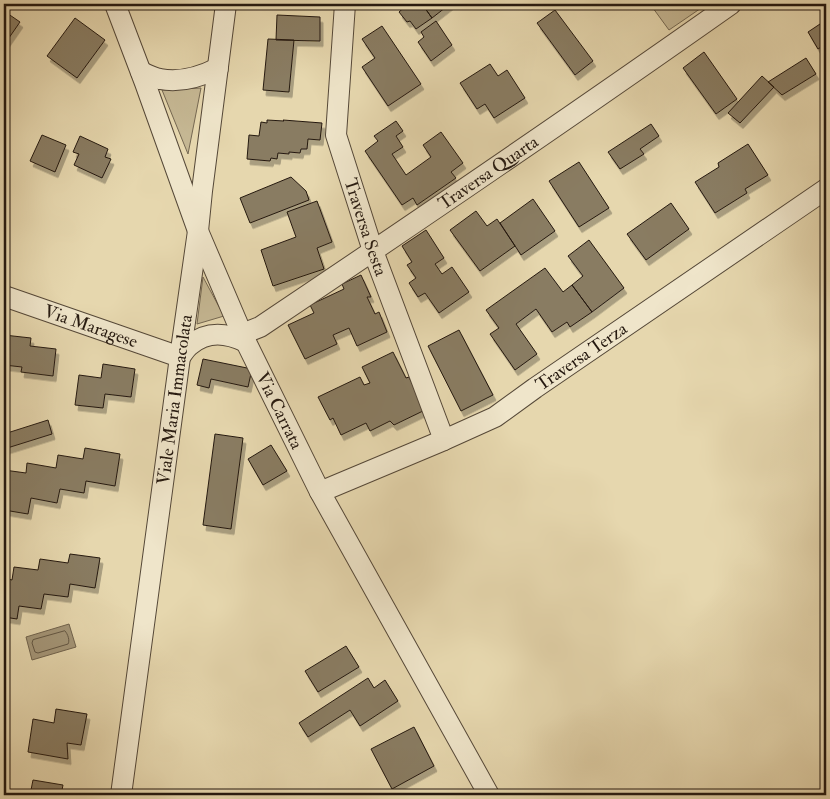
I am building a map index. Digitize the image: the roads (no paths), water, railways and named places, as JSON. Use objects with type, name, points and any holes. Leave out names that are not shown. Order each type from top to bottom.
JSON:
[{"type":"street","name":"Via Carrata","points":[[115,4],[198,231],[244,338],[320,492],[490,795]]},
{"type":"street","name":"Viale Maria Immacolata","points":[[121,795],[198,231],[226,4]]},
{"type":"street","name":"Traversa Sesta","points":[[345,4],[336,135],[373,251],[444,440]]},
{"type":"street","name":"Traversa Quarta","points":[[244,338],[731,4]]},
{"type":"street","points":[[141,72],[158,79],[171,80],[203,75],[218,68]]},
{"type":"street","name":"Traversa Terza","points":[[320,492],[444,440],[495,416],[826,189]]},
{"type":"street","name":"Via Maragese","points":[[4,296],[180,357]]},
{"type":"street","points":[[180,357],[189,345],[202,337],[217,334],[244,338]]},
{"type":"water","points":[[69,624],[76,647],[32,660],[26,637]]}]
